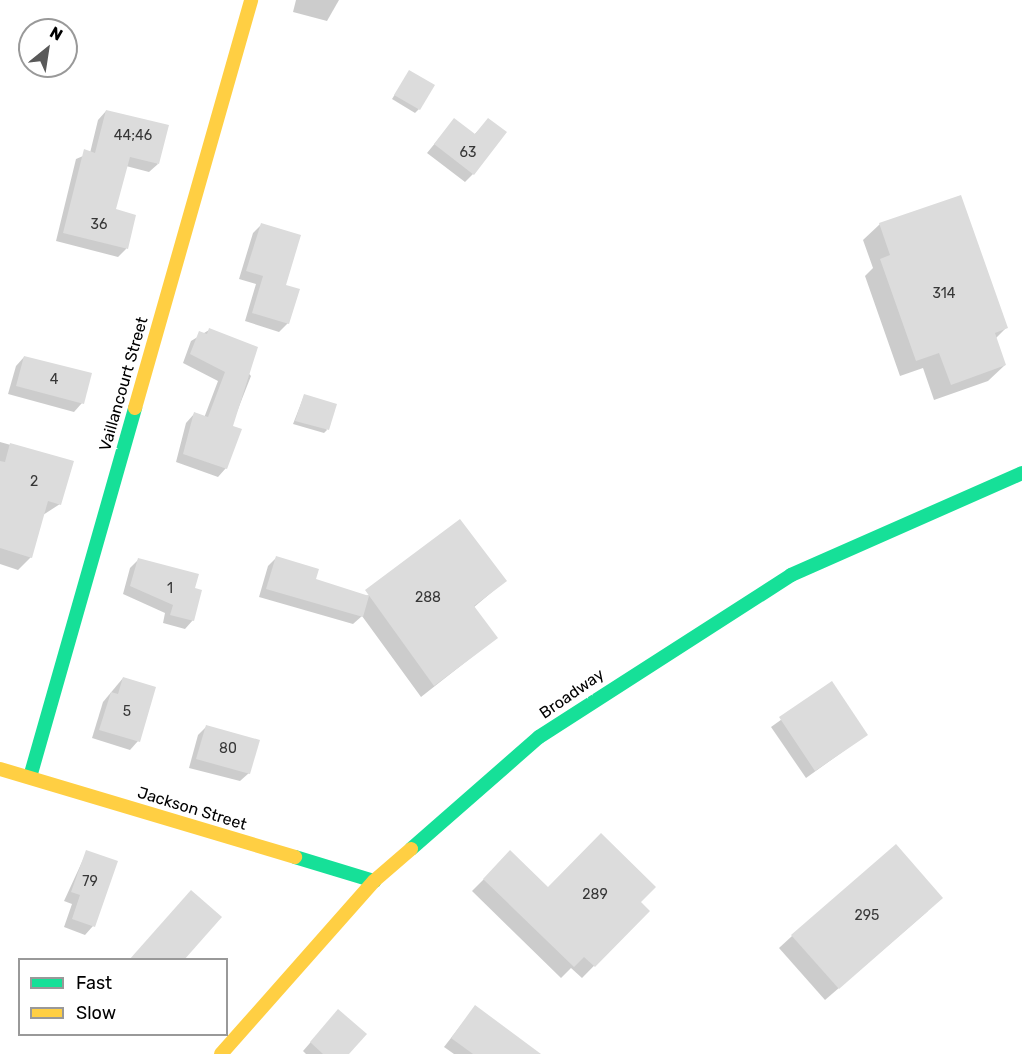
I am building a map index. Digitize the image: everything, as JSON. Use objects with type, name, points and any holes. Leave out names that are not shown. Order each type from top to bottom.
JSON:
[{"type":"street","name":"Vaillancourt Street","points":[[30,777],[251,0]]},
{"type":"street","name":"Broadway","points":[[221,1054],[374,881],[539,737],[740,603],[853,544],[1022,473]]},
{"type":"street","name":"Jackson Street","points":[[0,769],[374,881]]},
{"type":"building","points":[[409,70],[435,85],[420,110],[394,95]]},
{"type":"building","points":[[106,110],[169,125],[159,164],[130,157],[116,209],[136,215],[128,249],[63,233],[84,149],[95,153]]},
{"type":"building","points":[[454,118],[475,134],[488,118],[507,132],[474,175],[434,144]]},
{"type":"building","points":[[961,195],[1008,328],[995,333],[1006,365],[951,385],[939,353],[916,361],[880,259],[890,255],[879,223]]},
{"type":"building","points":[[261,223],[301,235],[286,285],[300,289],[289,324],[252,313],[263,276],[246,271]]},
{"type":"building","points":[[209,328],[258,347],[233,426],[242,429],[227,469],[183,454],[194,412],[208,417],[225,372],[190,354],[199,331],[207,334]]},
{"type":"building","points":[[24,356],[92,373],[84,404],[16,386]]},
{"type":"building","points":[[304,394],[337,404],[329,430],[295,421]]},
{"type":"building","points":[[10,443],[74,461],[61,505],[48,501],[32,558],[0,548],[0,461],[5,462]]},
{"type":"building","points":[[460,519],[507,581],[474,606],[498,638],[434,686],[365,590]]},
{"type":"building","points":[[276,556],[319,569],[316,579],[369,596],[363,617],[266,589]]},
{"type":"building","points":[[138,558],[199,574],[195,588],[202,590],[194,621],[170,615],[173,605],[130,586]]},
{"type":"building","points":[[123,677],[156,687],[140,742],[99,730],[111,692],[118,694]]},
{"type":"building","points":[[832,681],[868,735],[815,771],[779,717]]},
{"type":"building","points":[[206,725],[260,740],[250,774],[196,759]]},
{"type":"building","points":[[601,833],[656,887],[641,902],[650,911],[595,967],[584,957],[574,967],[483,879],[510,850],[548,887]]},
{"type":"building","points":[[896,844],[943,898],[839,989],[791,935]]},
{"type":"building","points":[[86,850],[118,861],[95,927],[72,919],[80,895],[71,892]]},
{"type":"building","points":[[191,890],[222,917],[186,958],[131,958]]},
{"type":"building","points":[[475,1005],[541,1054],[473,1054],[451,1038]]},
{"type":"building","points":[[338,1009],[367,1034],[349,1054],[323,1054],[310,1042]]},
{"type":"traffic: fast","points":[[30,777],[135,408]]},
{"type":"traffic: fast","points":[[411,849],[539,737],[791,575],[1022,473]]},
{"type":"traffic: fast","points":[[295,857],[374,881]]},
{"type":"traffic: slow","points":[[135,408],[251,0]]},
{"type":"traffic: slow","points":[[0,769],[295,857]]},
{"type":"traffic: slow","points":[[221,1054],[374,881],[411,849]]}]
